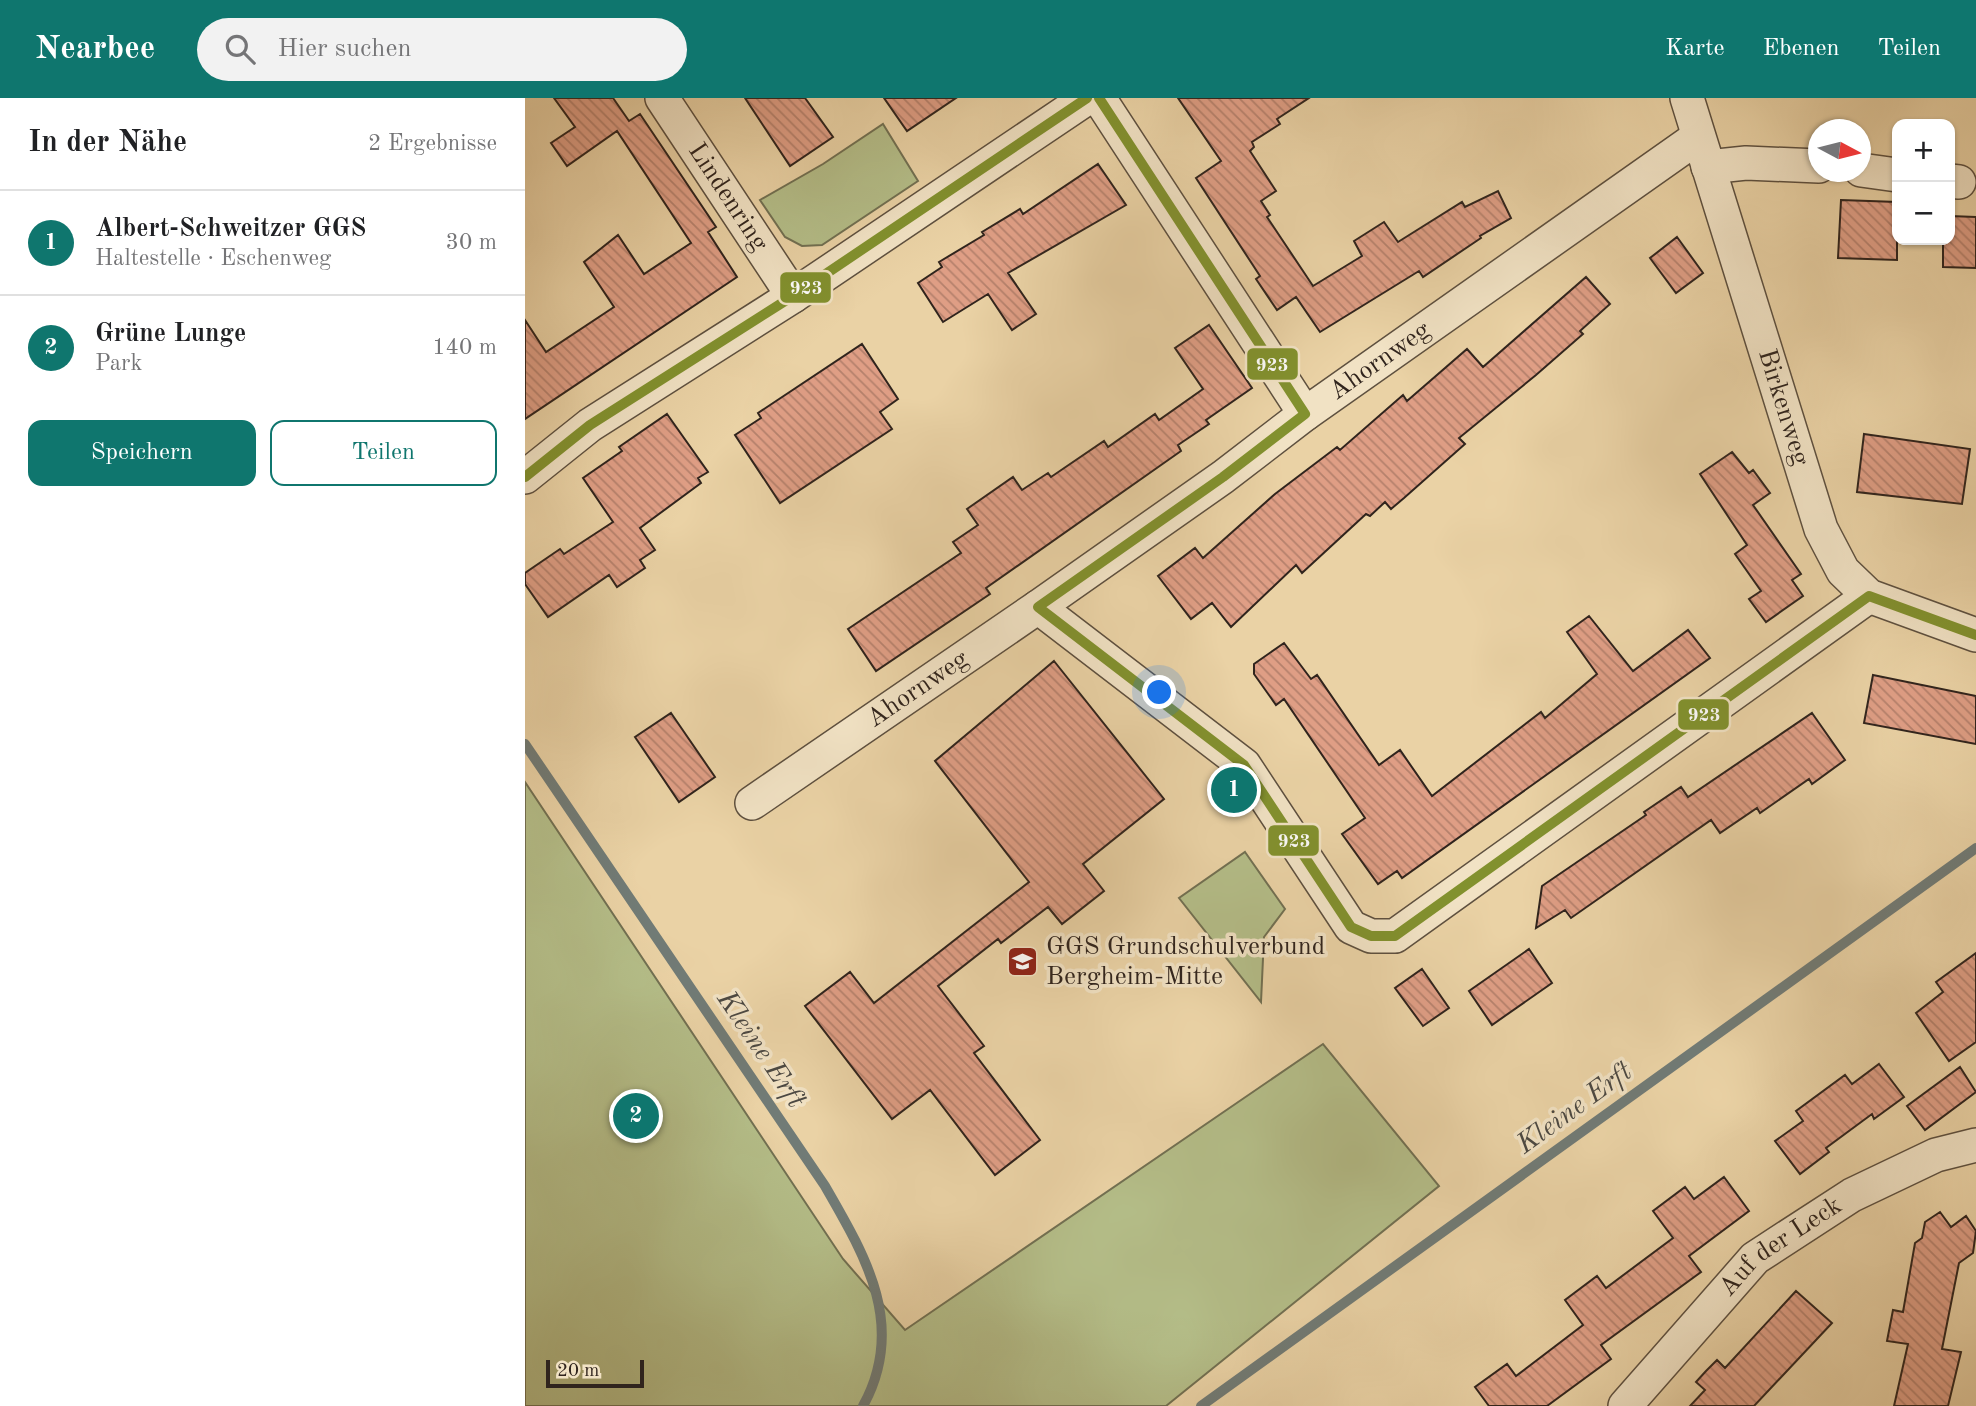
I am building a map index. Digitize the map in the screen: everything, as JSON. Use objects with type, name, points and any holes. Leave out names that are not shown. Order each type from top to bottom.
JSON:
[{"type":"street","name":"Lindenring","points":[[662,98],[793,296]]},
{"type":"street","points":[[525,477],[590,425],[793,296],[1087,98]]},
{"type":"street","points":[[1099,98],[1305,414]]},
{"type":"street","name":"Birkenweg","points":[[1687,98],[1821,529],[1843,571],[1869,596],[1976,635]]},
{"type":"street","points":[[1703,152],[1746,163],[1808,166]]},
{"type":"street","name":"Ahornweg","points":[[752,803],[1038,607],[1305,414],[1703,152]]},
{"type":"street","points":[[1871,171],[1892,174]]},
{"type":"street","points":[[1038,607],[1244,765],[1351,927],[1371,936],[1395,936],[1869,596]]},
{"type":"street","name":"Auf der Leck","points":[[1625,1406],[1755,1258],[1852,1195],[1936,1155],[1976,1145]]},
{"type":"green space","points":[[883,124],[918,181],[822,245],[802,246],[785,237],[760,200],[823,164]]},
{"type":"green space","points":[[525,782],[843,1259],[905,1330],[1323,1044],[1439,1186],[1166,1406],[525,1406]]},
{"type":"green space","points":[[1245,852],[1285,909],[1264,937],[1261,1002],[1179,898]]},
{"type":"building","points":[[554,98],[613,98],[629,121],[640,114],[716,227],[708,232],[737,277],[525,419],[525,320],[546,352],[614,307],[584,262],[618,235],[644,274],[691,243],[617,131],[567,166],[551,143],[575,127]]},
{"type":"building","points":[[745,98],[805,98],[833,137],[790,166]]},
{"type":"building","points":[[884,98],[956,98],[907,131]]},
{"type":"building","points":[[1178,98],[1309,98],[1277,119],[1280,124],[1252,142],[1254,147],[1250,151],[1276,191],[1261,201],[1270,215],[1267,217],[1313,286],[1362,256],[1354,241],[1384,222],[1398,242],[1462,202],[1465,207],[1498,191],[1511,218],[1480,236],[1481,238],[1423,277],[1419,271],[1320,332],[1296,297],[1277,310],[1256,279],[1260,276],[1196,178],[1221,161]]},
{"type":"building","points":[[1098,164],[1126,205],[1008,273],[1036,314],[1012,330],[988,294],[943,322],[918,283],[942,267],[939,262],[984,235],[982,232],[1020,209],[1023,214]]},
{"type":"building","points":[[1841,200],[1892,202],[1892,245],[1897,245],[1897,260],[1838,258]]},
{"type":"building","points":[[1955,216],[1976,217],[1976,268],[1943,267],[1943,245],[1955,245]]},
{"type":"building","points":[[1677,237],[1703,273],[1676,293],[1650,258]]},
{"type":"building","points":[[1586,277],[1610,304],[1580,331],[1583,334],[1459,438],[1465,444],[1404,498],[1391,509],[1385,502],[1370,516],[1366,514],[1302,573],[1296,565],[1231,627],[1212,603],[1191,619],[1158,576],[1195,548],[1203,558],[1275,494],[1337,447],[1340,450],[1403,395],[1407,401],[1467,349],[1483,367]]},
{"type":"building","points":[[1209,325],[1252,388],[1206,420],[1209,424],[1178,445],[1181,451],[986,588],[990,594],[876,671],[848,629],[961,553],[953,542],[978,525],[967,509],[1013,477],[1022,490],[1048,473],[1051,477],[1104,441],[1108,447],[1155,414],[1159,420],[1203,389],[1175,348]]},
{"type":"building","points":[[862,344],[898,399],[880,412],[892,429],[780,503],[735,435],[761,418],[758,413]]},
{"type":"building","points":[[667,414],[708,472],[698,478],[701,483],[640,528],[655,550],[640,560],[645,568],[617,587],[609,575],[548,617],[525,584],[525,573],[560,549],[564,554],[613,522],[583,478],[622,451],[619,447]]},
{"type":"building","points":[[1864,434],[1970,449],[1962,504],[1857,492]]},
{"type":"building","points":[[1732,452],[1749,473],[1753,470],[1770,493],[1753,505],[1801,574],[1792,580],[1803,596],[1766,622],[1749,599],[1761,591],[1735,554],[1747,545],[1700,474]]},
{"type":"building","points":[[1589,616],[1633,671],[1688,630],[1710,658],[1402,878],[1397,871],[1378,884],[1342,834],[1365,818],[1284,699],[1276,705],[1254,674],[1254,664],[1284,643],[1311,679],[1317,675],[1379,765],[1400,750],[1432,796],[1541,712],[1545,718],[1597,674],[1567,632]]},
{"type":"building","points":[[1054,661],[1164,799],[1083,864],[1104,891],[1062,924],[1048,907],[1001,943],[998,939],[938,986],[984,1046],[974,1053],[1040,1140],[995,1175],[930,1090],[892,1119],[805,1006],[850,972],[874,1003],[1029,882],[935,761]]},
{"type":"building","points":[[1873,675],[1976,696],[1976,744],[1864,723]]},
{"type":"building","points":[[671,713],[715,777],[679,802],[635,737]]},
{"type":"building","points":[[1812,713],[1845,760],[1812,784],[1809,779],[1760,813],[1757,808],[1720,833],[1711,820],[1571,918],[1565,910],[1536,928],[1542,886],[1646,815],[1644,812],[1681,787],[1688,797]]},
{"type":"building","points":[[1529,949],[1552,983],[1492,1025],[1469,991]]},
{"type":"building","points":[[1976,953],[1976,1042],[1949,1061],[1916,1013],[1943,992],[1936,982]]},
{"type":"building","points":[[1422,969],[1449,1008],[1423,1026],[1395,988]]},
{"type":"building","points":[[1879,1064],[1904,1097],[1874,1119],[1872,1114],[1826,1148],[1829,1152],[1800,1174],[1775,1141],[1803,1121],[1796,1111],[1845,1075],[1852,1084]]},
{"type":"building","points":[[1960,1067],[1976,1092],[1925,1130],[1907,1106]]},
{"type":"building","points":[[1724,1177],[1749,1211],[1689,1256],[1701,1272],[1601,1345],[1611,1359],[1547,1406],[1489,1406],[1475,1387],[1507,1364],[1516,1376],[1583,1325],[1565,1300],[1597,1276],[1606,1288],[1673,1238],[1653,1211],[1685,1187],[1694,1199]]},
{"type":"building","points":[[1940,1212],[1951,1227],[1966,1216],[1976,1231],[1973,1253],[1959,1263],[1942,1349],[1961,1352],[1948,1406],[1894,1406],[1908,1344],[1887,1341],[1893,1310],[1903,1312],[1915,1243],[1922,1238],[1925,1222]]},
{"type":"building","points":[[1796,1291],[1832,1323],[1754,1406],[1690,1406],[1705,1390],[1696,1382],[1706,1371],[1717,1360],[1725,1368]]},
{"type":"waterway","name":"Kleine Erft","points":[[525,744],[825,1186],[854,1239],[867,1266],[881,1320],[881,1348],[876,1376],[863,1406]]},
{"type":"waterway","name":"Kleine Erft","points":[[1201,1406],[1976,848]]},
{"type":"transit line","name":"923","points":[[525,477],[590,425],[793,296],[1087,98]]},
{"type":"transit line","name":"923","points":[[1099,98],[1305,414],[1223,477],[1038,607],[1244,765],[1351,927],[1371,936],[1395,936],[1869,596],[1976,635]]},
{"type":"place","name":"Albert-Schweitzer GGS","points":[[1234,790]]},
{"type":"place","name":"GGS Grundschulverbund Bergheim-Mitte","points":[[1023,962]]},
{"type":"place","name":"Grüne Lunge","points":[[636,1116]]}]
